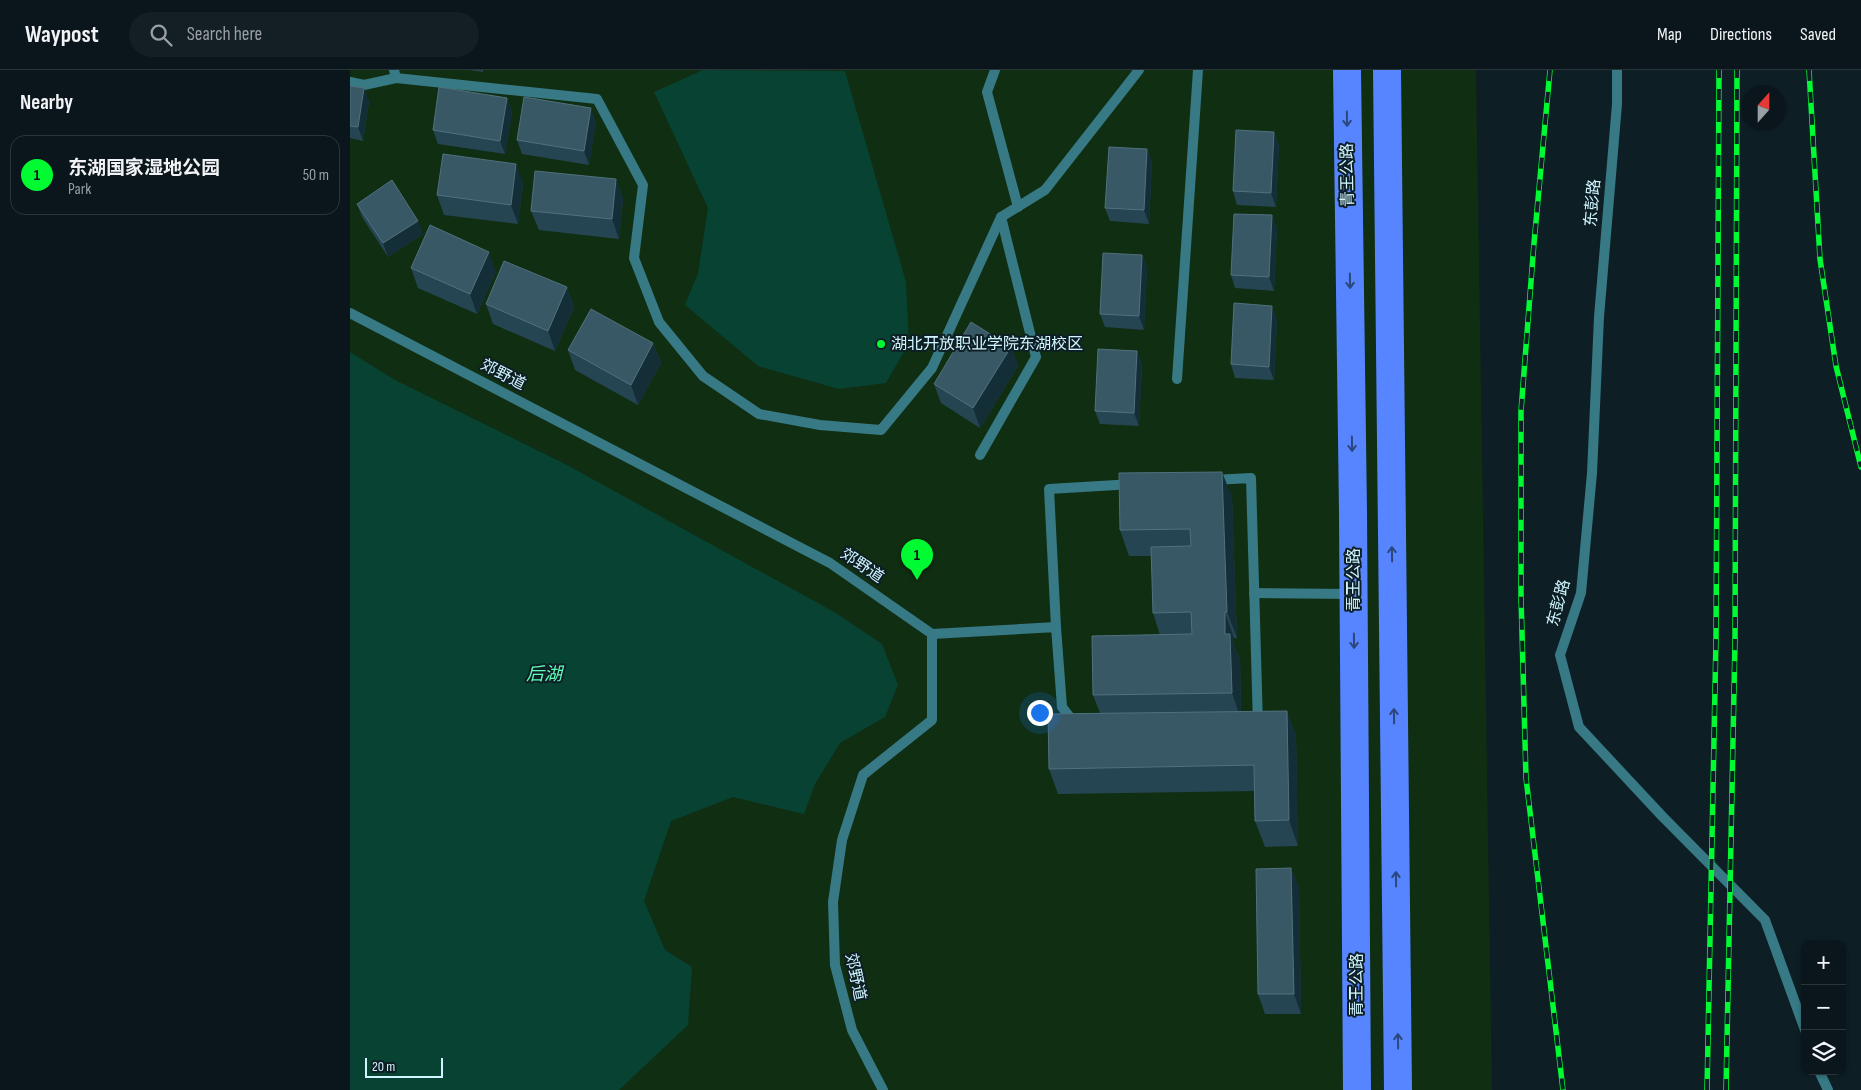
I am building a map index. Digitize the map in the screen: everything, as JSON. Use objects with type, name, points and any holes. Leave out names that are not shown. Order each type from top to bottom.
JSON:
[{"type":"main road","name":"青王公路","points":[[1346,70],[1354,594],[1357,1090]]},
{"type":"main road","points":[[1386,70],[1398,1090]]},
{"type":"street","points":[[995,70],[987,92],[1018,206]]},
{"type":"street","points":[[350,82],[364,85],[395,74],[597,99],[643,185],[634,258],[659,322],[704,376],[759,414],[820,425],[881,430],[932,368],[1001,217],[1045,190],[1139,70]]},
{"type":"street","points":[[1177,379],[1198,70]]},
{"type":"street","name":"东彭路","points":[[1617,70],[1617,104],[1599,317],[1592,473],[1581,593],[1560,655],[1579,727],[1662,816],[1765,920],[1801,1019]]},
{"type":"street","points":[[980,455],[1036,357],[1001,217]]},
{"type":"street","name":"郊野道","points":[[350,313],[830,563],[932,634],[932,720],[863,775],[842,840],[833,902],[837,974],[852,1030],[883,1090]]},
{"type":"street","points":[[1203,480],[1251,478],[1258,727],[1248,728]]},
{"type":"street","points":[[1085,730],[1077,726],[1062,707],[1049,488],[1145,483]]},
{"type":"street","points":[[1254,594],[1354,594]]},
{"type":"street","points":[[932,634],[1056,627]]},
{"type":"street","points":[[1821,1075],[1828,1090]]},
{"type":"shaded area","points":[[350,70],[1476,70],[1492,1090],[350,1090]]},
{"type":"water","points":[[703,70],[845,71],[906,282],[909,343],[886,383],[839,389],[758,366],[685,305],[698,273],[708,208],[654,92]]},
{"type":"water","name":"后湖","points":[[350,352],[395,380],[567,465],[836,613],[882,644],[898,685],[885,717],[840,743],[815,784],[804,814],[733,797],[671,821],[644,901],[665,950],[692,967],[688,1025],[619,1090],[350,1090]]},
{"type":"building","points":[[350,86],[364,88],[358,127],[350,126]]},
{"type":"building","points":[[439,87],[507,98],[500,141],[433,130]]},
{"type":"building","points":[[524,97],[591,108],[584,151],[517,140]]},
{"type":"building","points":[[1236,130],[1274,132],[1271,193],[1233,191]]},
{"type":"building","points":[[1109,147],[1147,149],[1144,210],[1105,208]]},
{"type":"building","points":[[443,154],[516,164],[511,205],[437,195]]},
{"type":"building","points":[[535,171],[616,179],[612,219],[531,211]]},
{"type":"building","points":[[392,180],[418,221],[383,243],[357,204]]},
{"type":"building","points":[[1234,214],[1272,215],[1269,277],[1231,275]]},
{"type":"building","points":[[430,225],[489,252],[470,294],[411,268]]},
{"type":"building","points":[[1103,253],[1142,255],[1139,316],[1100,314]]},
{"type":"building","points":[[504,261],[567,287],[548,331],[486,304]]},
{"type":"building","points":[[1234,303],[1272,306],[1269,367],[1231,364]]},
{"type":"building","points":[[591,309],[653,343],[631,385],[568,350]]},
{"type":"building","points":[[971,322],[1011,347],[973,408],[934,384]]},
{"type":"building","points":[[1098,349],[1137,351],[1134,413],[1095,411]]},
{"type":"building","points":[[1222,472],[1227,612],[1225,612],[1225,634],[1230,634],[1232,693],[1093,695],[1092,636],[1192,634],[1191,612],[1153,613],[1151,547],[1191,546],[1190,529],[1120,530],[1119,473]]},
{"type":"building","points":[[1287,711],[1289,820],[1255,821],[1254,765],[1049,769],[1048,714]]},
{"type":"building","points":[[1291,868],[1294,994],[1258,994],[1256,869]]},
{"type":"railway","points":[[1550,70],[1521,411],[1521,597],[1526,778],[1563,1090]]},
{"type":"railway","points":[[1707,1090],[1716,638],[1719,70]]},
{"type":"railway","points":[[1726,1090],[1735,640],[1737,70]]},
{"type":"railway","points":[[1809,70],[1820,259],[1836,366],[1861,467]]},
{"type":"place","name":"湖北开放职业学院东湖校区","points":[[881,344]]},
{"type":"place","name":"东湖国家湿地公园","points":[[917,580]]}]
